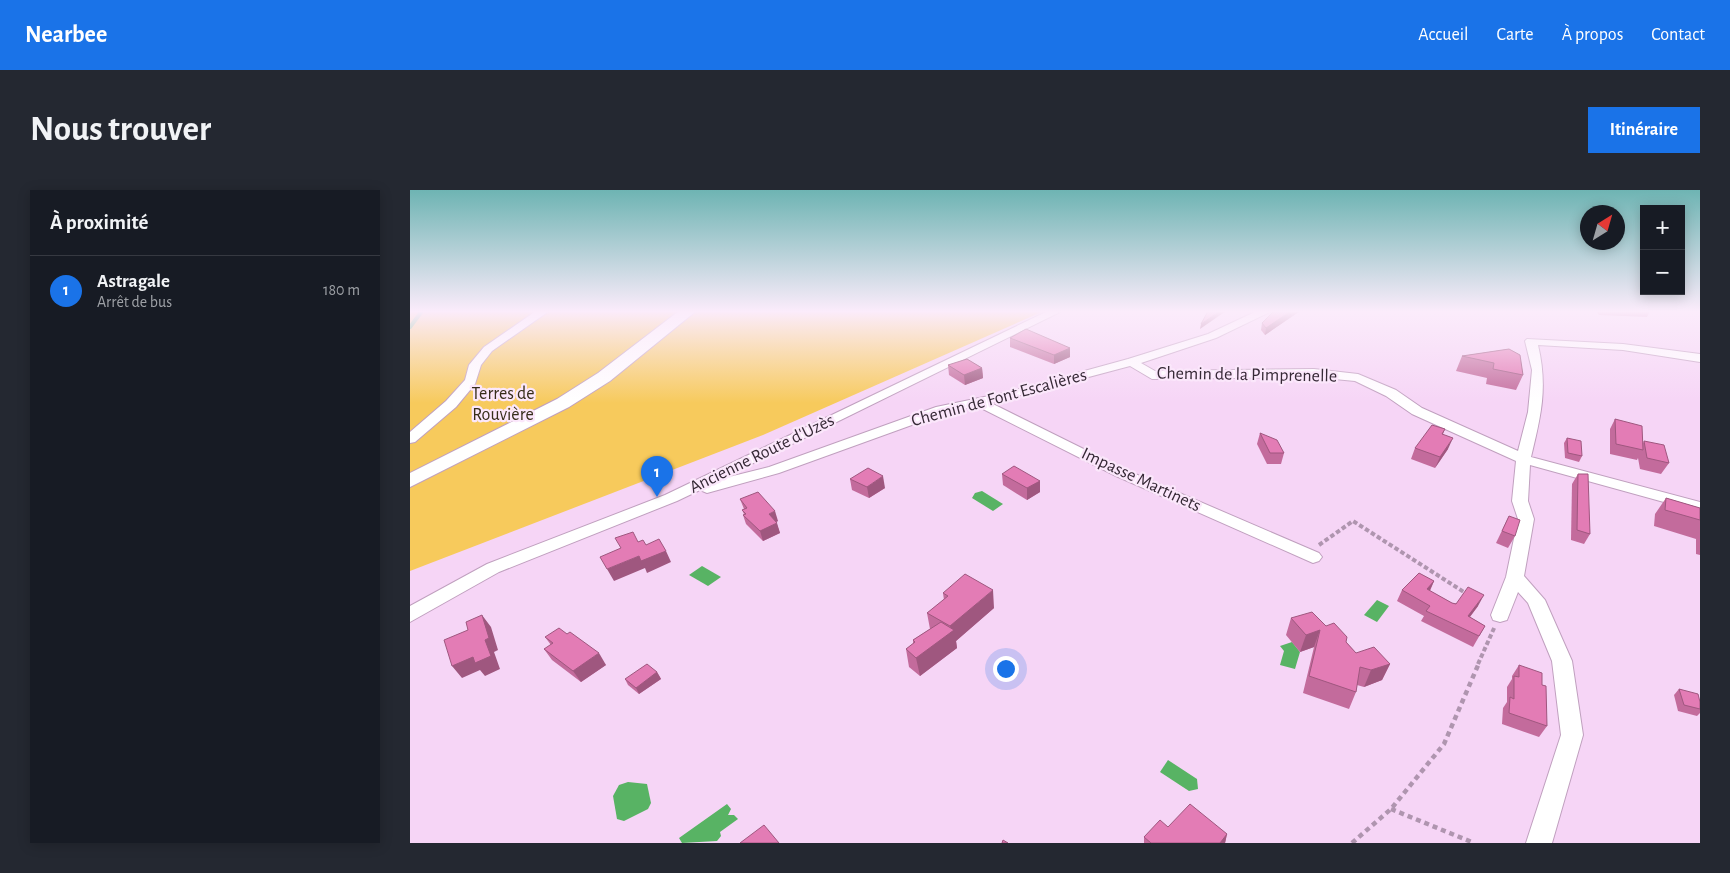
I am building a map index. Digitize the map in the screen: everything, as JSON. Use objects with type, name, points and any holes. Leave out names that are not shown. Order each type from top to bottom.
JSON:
[{"type":"main road","points":[[414,478],[564,403],[604,377],[650,341]]},
{"type":"street","points":[[410,439],[461,392],[471,380],[475,365],[488,349],[499,341]]},
{"type":"street","name":"Ancienne Route d'Uzès","points":[[410,615],[493,568],[671,498],[995,341]]},
{"type":"street","name":"Chemin de Font Escalières","points":[[671,498],[774,470],[941,410],[979,402],[1132,362],[1195,341]]},
{"type":"street","points":[[1500,615],[1515,577],[1526,519],[1520,501],[1523,458],[1535,412],[1538,370],[1531,341]]},
{"type":"street","points":[[1538,341],[1623,347],[1700,358]]},
{"type":"street","points":[[1700,348],[1697,348],[1700,353]]},
{"type":"street","name":"Chemin de la Pimprenelle","points":[[1132,362],[1152,375],[1314,373],[1358,378],[1391,393],[1417,411],[1523,458],[1700,507]]},
{"type":"street","name":"Impasse Martinets","points":[[979,402],[1120,473],[1310,555]]},
{"type":"street","points":[[1515,577],[1536,600],[1562,661],[1572,735],[1539,843]]},
{"type":"path","points":[[1310,555],[1353,521],[1475,599]]},
{"type":"path","points":[[1352,843],[1391,809],[1444,744],[1500,615]]},
{"type":"path","points":[[1391,809],[1474,843]]},
{"type":"green space","name":"Terres de Rouvière","points":[[410,341],[975,341],[763,435],[410,571]]},
{"type":"shaded area","points":[[982,491],[1003,504],[993,511],[972,498],[975,493]]},
{"type":"shaded area","points":[[702,566],[721,577],[708,586],[689,575]]},
{"type":"shaded area","points":[[1377,600],[1389,606],[1377,622],[1364,615]]},
{"type":"shaded area","points":[[1292,642],[1300,652],[1295,669],[1280,665],[1284,651],[1280,646]]},
{"type":"shaded area","points":[[1168,760],[1197,779],[1198,789],[1189,791],[1160,772]]},
{"type":"shaded area","points":[[628,782],[647,784],[651,803],[648,809],[624,821],[617,819],[613,796],[619,785]]},
{"type":"shaded area","points":[[727,804],[731,809],[728,815],[734,815],[738,819],[720,832],[721,836],[717,841],[682,843],[679,838]]},
{"type":"building","points":[[1019,341],[1055,341],[1070,348],[1054,355]]},
{"type":"building","points":[[1509,349],[1520,355],[1523,375],[1493,369],[1494,363],[1462,356]]},
{"type":"building","points":[[967,359],[982,368],[964,375],[948,365]]},
{"type":"building","points":[[1615,419],[1642,426],[1643,450],[1616,444]]},
{"type":"building","points":[[1432,425],[1445,429],[1442,434],[1453,438],[1440,457],[1415,448]]},
{"type":"building","points":[[1260,433],[1277,440],[1284,453],[1270,453]]},
{"type":"building","points":[[1567,438],[1581,441],[1582,456],[1568,453]]},
{"type":"building","points":[[1644,441],[1664,445],[1669,463],[1647,458]]},
{"type":"building","points":[[1014,466],[1040,481],[1027,488],[1002,474]]},
{"type":"building","points":[[868,468],[883,476],[867,487],[850,479]]},
{"type":"building","points":[[1578,474],[1588,474],[1590,534],[1577,530]]},
{"type":"building","points":[[758,492],[775,511],[769,514],[777,523],[760,531],[743,515],[746,514],[742,510],[747,508],[740,499]]},
{"type":"building","points":[[1666,498],[1700,508],[1700,520],[1665,510]]},
{"type":"building","points":[[1509,516],[1520,520],[1515,536],[1502,531]]},
{"type":"building","points":[[633,532],[638,542],[643,540],[646,545],[659,539],[666,551],[641,561],[639,556],[607,569],[600,557],[621,548],[615,538]]},
{"type":"building","points":[[1419,573],[1434,581],[1427,589],[1452,603],[1456,604],[1468,587],[1484,595],[1468,616],[1485,626],[1479,636],[1426,611],[1430,606],[1402,590]]},
{"type":"building","points":[[965,574],[993,590],[950,626],[927,613],[948,596],[943,593]]},
{"type":"building","points":[[1312,612],[1326,626],[1334,623],[1347,637],[1346,642],[1356,653],[1374,647],[1390,664],[1371,670],[1360,667],[1356,692],[1309,676],[1320,630],[1306,635],[1291,618]]},
{"type":"building","points":[[482,615],[489,638],[485,640],[491,656],[475,663],[473,657],[452,666],[444,640],[468,630],[466,622]]},
{"type":"building","points":[[941,622],[954,630],[916,658],[906,649],[915,642],[913,640]]},
{"type":"building","points":[[559,628],[567,634],[570,632],[599,653],[573,671],[544,649],[553,643],[545,637]]},
{"type":"building","points":[[647,664],[657,672],[636,688],[625,679]]},
{"type":"building","points":[[1519,665],[1542,673],[1542,685],[1546,686],[1547,726],[1509,713],[1510,697],[1514,699],[1514,676],[1519,677]]},
{"type":"building","points":[[1679,689],[1698,694],[1700,709],[1684,705]]},
{"type":"building","points":[[1190,804],[1227,834],[1220,843],[1151,843],[1144,837],[1160,820],[1168,827]]},
{"type":"building","points":[[764,825],[779,843],[740,843]]},
{"type":"place","name":"Astragale","points":[[657,497]]}]
